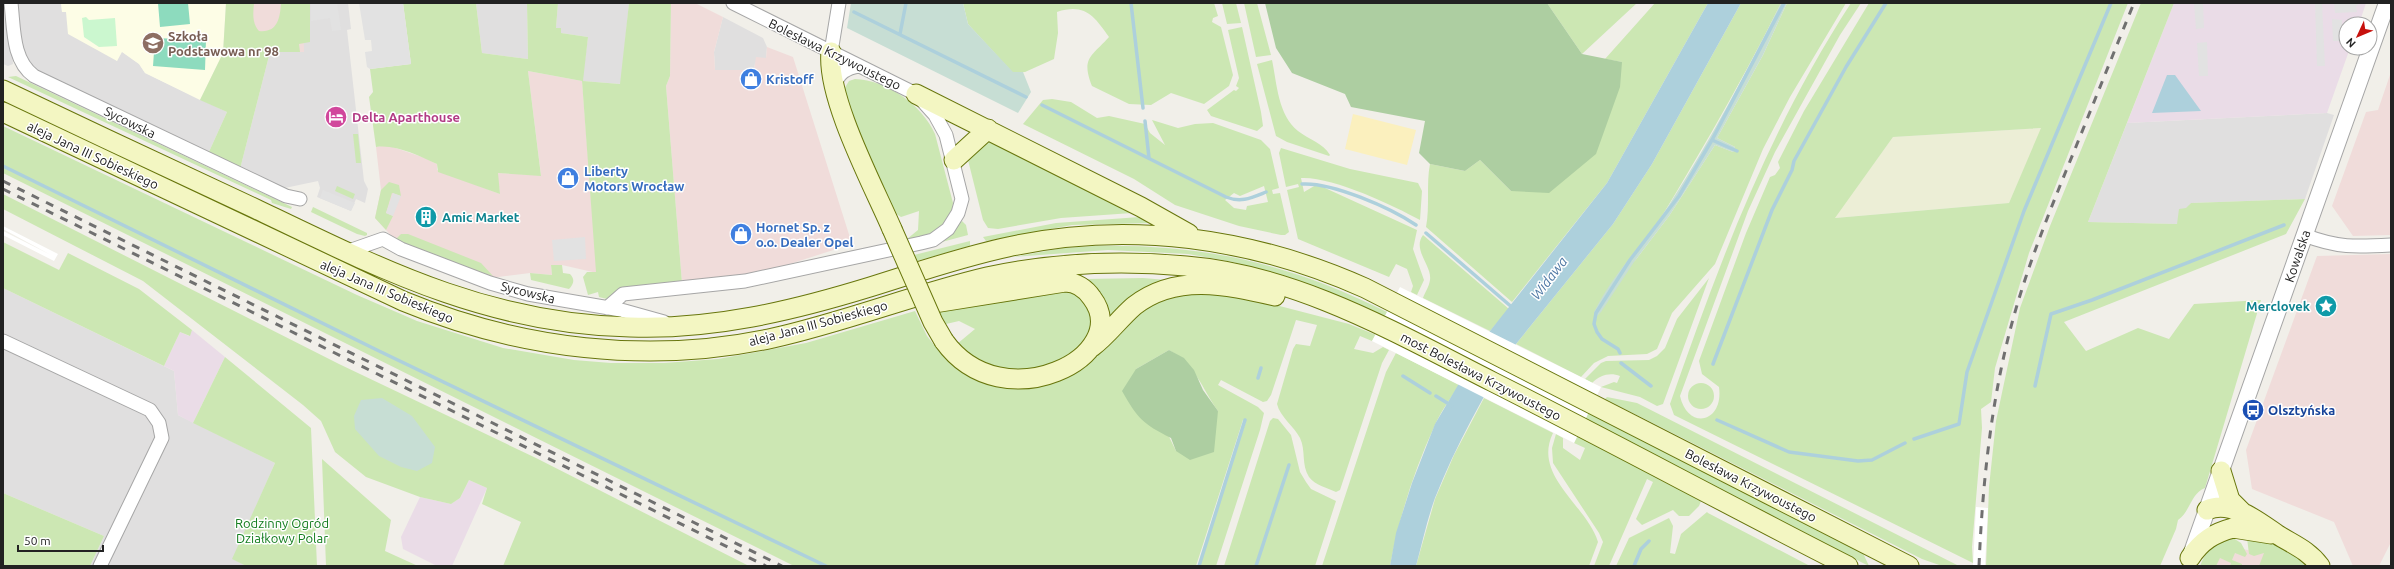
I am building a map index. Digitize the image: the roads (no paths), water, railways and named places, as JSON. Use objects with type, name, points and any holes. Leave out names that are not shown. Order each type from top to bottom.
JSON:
[{"type":"main road","points":[[831,52],[834,87],[842,112],[933,322],[944,341],[956,355],[971,367],[987,374],[1011,380],[1033,379],[1048,375],[1065,368],[1088,350],[1146,298],[1168,288],[1187,284],[1216,285],[1269,295],[1379,324]]},
{"type":"main road","name":"aleja Jana III Sobieskiego","points":[[3,90],[346,252],[438,291],[518,314],[580,325],[634,328],[726,322],[778,312],[822,301],[989,251],[1048,239],[1126,234],[1199,240]]},
{"type":"main road","points":[[916,94],[1141,207],[1199,240]]},
{"type":"main road","name":"aleja Jana III Sobieskiego","points":[[3,112],[397,298],[458,322],[510,336],[563,346],[663,351],[713,348],[765,339],[864,313],[990,277],[1048,267],[1118,263],[1188,266],[1237,274],[1294,289],[1379,324]]},
{"type":"main road","points":[[954,160],[988,130]]},
{"type":"main road","name":"most Bolesława Krzywoustego","points":[[1199,240],[1262,251],[1345,279],[1393,302],[1593,405]]},
{"type":"main road","points":[[864,313],[886,313],[1046,283],[1068,282],[1080,286],[1089,294],[1099,312],[1099,328],[1094,343],[1088,350]]},
{"type":"main road","name":"most Bolesława Krzywoustego","points":[[1379,324],[1582,427]]},
{"type":"main road","name":"Bolesława Krzywoustego","points":[[1593,405],[1909,566]]},
{"type":"main road","name":"Bolesława Krzywoustego","points":[[1582,427],[1848,566]]},
{"type":"main road","points":[[2221,471],[2230,500],[2244,514]]},
{"type":"main road","points":[[2207,510],[2226,508],[2244,514],[2303,549],[2320,566]]},
{"type":"main road","points":[[2189,562],[2206,539],[2234,528],[2279,535]]},
{"type":"street","name":"Sycowska","points":[[11,3],[19,61],[25,70],[34,76],[286,196],[300,199]]},
{"type":"street","name":"Bolesława Krzywoustego","points":[[733,3],[916,94]]},
{"type":"street","points":[[831,52],[839,3]]},
{"type":"street","name":"Kowalska","points":[[2189,562],[2304,236],[2388,8]]},
{"type":"street","points":[[834,87],[840,74],[849,68],[859,66]]},
{"type":"street","points":[[606,308],[623,294],[745,281],[933,240],[948,228],[961,206],[961,192],[954,160],[941,125],[916,94]]},
{"type":"street","points":[[2304,236],[2336,246],[2350,248],[2391,245]]},
{"type":"street","name":"Sycowska","points":[[346,252],[383,239],[401,249],[490,283],[528,294],[606,308],[679,326]]},
{"type":"street","points":[[3,341],[150,410],[159,423],[162,438],[100,566]]},
{"type":"water","name":"Widawa","points":[[1708,3],[1741,3],[1652,164],[1613,224],[1516,344],[1493,381],[1472,419],[1443,478],[1435,498],[1416,566],[1390,566],[1396,533],[1412,483],[1435,424],[1490,331],[1607,183]]},
{"type":"water","points":[[2167,75],[2175,75],[2201,111],[2152,113]]},
{"type":"waterway","points":[[900,34],[906,3]]},
{"type":"waterway","points":[[1131,3],[1143,108]]},
{"type":"waterway","points":[[1620,353],[1618,349],[1602,339],[1597,332],[1594,324],[1596,313],[1630,260],[1679,196],[1712,140],[1784,3]]},
{"type":"waterway","points":[[1713,364],[1772,210],[1792,170],[1794,161],[1846,67],[1886,3]]},
{"type":"waterway","points":[[1914,439],[1959,424],[1967,372],[2024,211],[2111,3]]},
{"type":"waterway","points":[[854,12],[1026,97]]},
{"type":"waterway","points":[[1042,105],[1231,199],[1241,200],[1266,192]]},
{"type":"waterway","points":[[1145,121],[1149,158]]},
{"type":"waterway","points":[[1712,140],[1737,151]]},
{"type":"waterway","points":[[3,166],[379,351],[826,566]]},
{"type":"waterway","points":[[1302,184],[1314,184],[1329,187],[1361,197],[1392,211],[1416,225]]},
{"type":"waterway","points":[[2035,386],[2051,314],[2092,300],[2284,225]]},
{"type":"waterway","points":[[1426,233],[1514,309]]},
{"type":"waterway","points":[[1621,363],[1651,386]]},
{"type":"waterway","points":[[1258,378],[1261,368]]},
{"type":"waterway","points":[[1403,376],[1430,393]]},
{"type":"waterway","points":[[1436,396],[1452,406]]},
{"type":"waterway","points":[[1199,566],[1245,420]]},
{"type":"waterway","points":[[1717,420],[1789,452],[1858,461],[1872,460],[1905,443]]},
{"type":"waterway","points":[[1256,566],[1289,465]]},
{"type":"waterway","points":[[1634,566],[1641,549],[1649,541]]},
{"type":"railway","points":[[1979,566],[1987,458],[1999,377],[2017,305],[2057,193],[2134,3]]},
{"type":"railway","points":[[3,181],[782,566]]},
{"type":"railway","points":[[3,189],[766,566]]},
{"type":"place","name":"Szkoła Podstawowa nr 98","points":[[153,43]]},
{"type":"place","name":"Kristoff","points":[[751,79]]},
{"type":"place","name":"Delta Aparthouse","points":[[336,117]]},
{"type":"place","name":"Liberty Motors Wrocław","points":[[568,178]]},
{"type":"place","name":"Amic Market","points":[[426,217]]},
{"type":"place","name":"Hornet Sp. z o.o. Dealer Opel","points":[[741,234]]},
{"type":"place","name":"Merclovek","points":[[2326,306]]},
{"type":"place","name":"Olsztyńska","points":[[2253,410]]},
{"type":"park label","name":"Rodzinny Ogród Działkowy Polar","points":[[282,530]]}]
